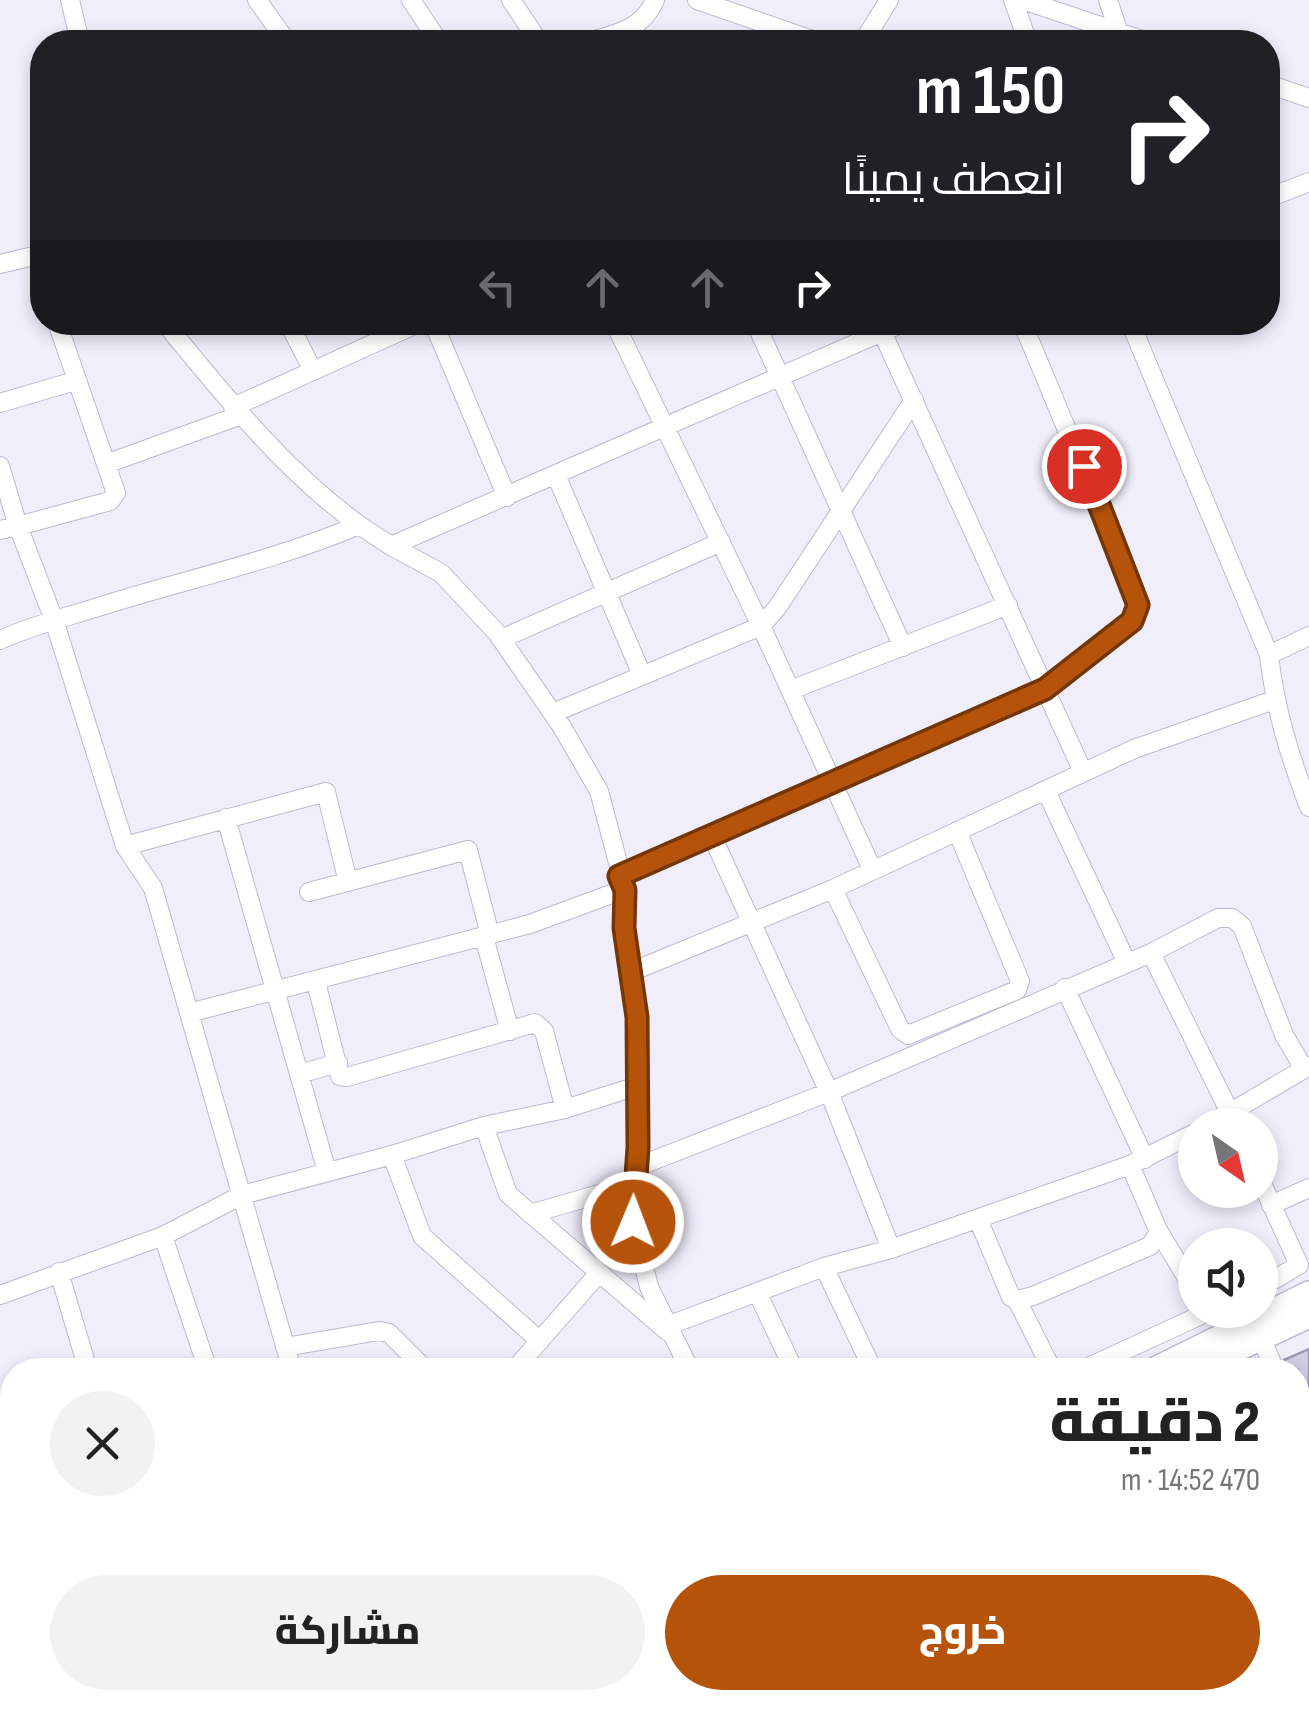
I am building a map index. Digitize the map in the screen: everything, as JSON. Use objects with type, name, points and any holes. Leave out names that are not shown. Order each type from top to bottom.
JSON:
[{"type":"main road","points":[[1180,1358],[1309,1294]]},
{"type":"main road","points":[[1218,1358],[1309,1315]]},
{"type":"street","points":[[70,0],[77,30]]},
{"type":"street","points":[[412,0],[431,30]]},
{"type":"street","points":[[511,0],[530,30]]},
{"type":"street","points":[[627,30],[643,21],[655,0]]},
{"type":"street","points":[[697,0],[783,30]]},
{"type":"street","points":[[870,30],[888,0]]},
{"type":"street","points":[[1013,0],[1024,30]]},
{"type":"street","points":[[1023,0],[1110,30]]},
{"type":"street","points":[[1108,0],[1118,30]]},
{"type":"street","points":[[260,1],[279,30]]},
{"type":"street","points":[[1280,88],[1309,98]]},
{"type":"street","points":[[1280,193],[1309,182]]},
{"type":"street","points":[[0,264],[30,256]]},
{"type":"street","points":[[9,528],[116,498],[61,335]]},
{"type":"street","points":[[175,335],[237,411],[300,478],[359,525],[442,574],[463,593],[501,638],[553,713],[599,792],[622,883],[624,928],[637,1017],[638,1147],[633,1222],[640,1260],[684,1358]]},
{"type":"street","points":[[295,335],[313,370]]},
{"type":"street","points":[[106,464],[237,411],[313,370],[392,335]]},
{"type":"street","points":[[439,335],[507,497]]},
{"type":"street","points":[[620,335],[761,626],[872,870]]},
{"type":"street","points":[[761,335],[903,647]]},
{"type":"street","points":[[391,546],[875,335]]},
{"type":"street","points":[[883,335],[1083,772]]},
{"type":"street","points":[[189,1013],[530,924],[622,883],[712,836],[1045,689],[1132,621],[1138,605],[1028,335]]},
{"type":"street","points":[[1135,335],[1269,655],[1274,700],[1309,806]]},
{"type":"street","points":[[0,403],[75,381]]},
{"type":"street","points":[[553,713],[761,626],[771,618],[914,400]]},
{"type":"street","points":[[0,466],[9,528],[54,620],[124,846],[152,888],[288,1358]]},
{"type":"street","points":[[556,476],[642,676]]},
{"type":"street","points":[[0,640],[54,620],[318,542],[359,525]]},
{"type":"street","points":[[501,638],[721,542]]},
{"type":"street","points":[[791,690],[1008,605]]},
{"type":"street","points":[[1269,655],[1309,636]]},
{"type":"street","points":[[631,972],[833,889],[1134,749],[1274,700]]},
{"type":"street","points":[[1046,791],[1126,963]]},
{"type":"street","points":[[124,846],[326,792],[348,882]]},
{"type":"street","points":[[226,818],[327,1172]]},
{"type":"street","points":[[833,889],[900,1029],[908,1035],[1017,990],[1020,980],[957,832]]},
{"type":"street","points":[[712,836],[829,1092],[892,1249]]},
{"type":"street","points":[[309,892],[468,850],[510,1030]]},
{"type":"street","points":[[530,1214],[634,1176],[1151,953],[1218,918],[1232,918],[1242,926],[1284,1035],[1306,1067],[1249,1108]]},
{"type":"street","points":[[1151,953],[1228,1108]]},
{"type":"street","points":[[316,982],[340,1076],[535,1023],[541,1026],[564,1109]]},
{"type":"street","points":[[1065,988],[1138,1162],[1159,1232],[1178,1263]]},
{"type":"street","points":[[299,1074],[338,1064]]},
{"type":"street","points":[[0,1295],[164,1236],[242,1196],[637,1086]]},
{"type":"street","points":[[484,1126],[508,1194],[669,1330]]},
{"type":"street","points":[[669,1330],[824,1266],[892,1249],[978,1219],[1138,1162],[1178,1141]]},
{"type":"street","points":[[392,1155],[422,1236],[540,1341]]},
{"type":"street","points":[[1278,1203],[1309,1188]]},
{"type":"street","points":[[1273,1208],[1304,1263],[1278,1278]]},
{"type":"street","points":[[978,1219],[1007,1290],[1017,1300],[1046,1358]]},
{"type":"street","points":[[1017,1300],[1150,1246],[1159,1232]]},
{"type":"street","points":[[164,1236],[204,1358]]},
{"type":"street","points":[[824,1266],[867,1358]]},
{"type":"street","points":[[59,1272],[84,1358]]},
{"type":"street","points":[[525,1358],[599,1273]]},
{"type":"street","points":[[757,1292],[788,1358]]},
{"type":"street","points":[[1108,1358],[1178,1325]]},
{"type":"street","points":[[1218,1328],[1223,1337]]},
{"type":"street","points":[[285,1348],[380,1330],[414,1358]]},
{"type":"street","points":[[1262,1338],[1270,1358]]},
{"type":"building","points":[[1309,1349],[1309,1358],[1289,1358]]},
{"type":"route","points":[[633,1222],[638,1147],[637,1017],[624,928],[625,890],[619,876],[1045,689],[1132,621],[1138,605],[1084,466]]}]
